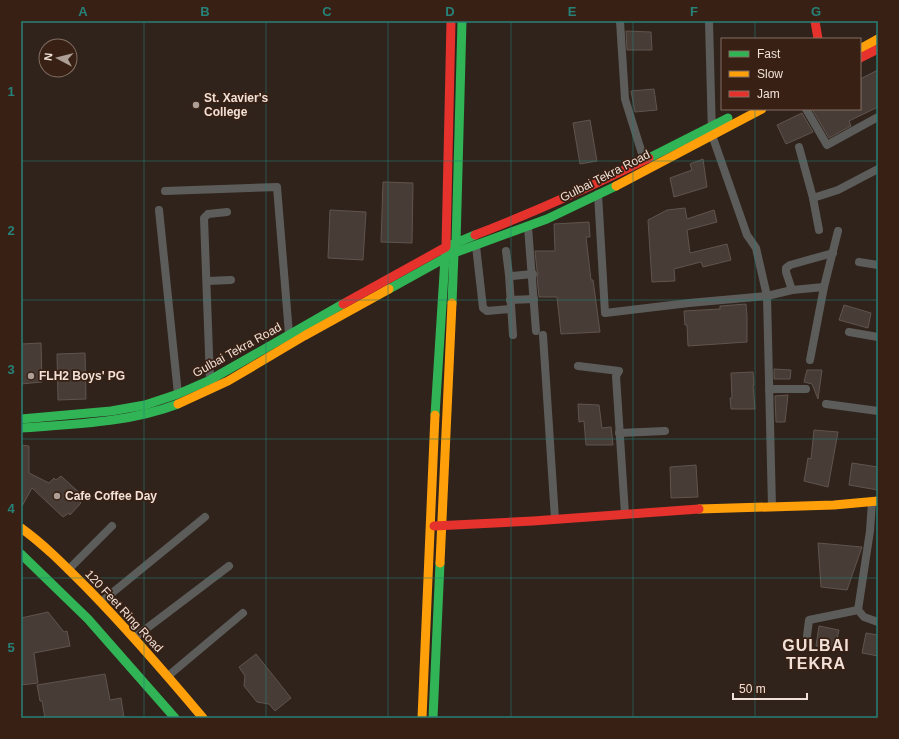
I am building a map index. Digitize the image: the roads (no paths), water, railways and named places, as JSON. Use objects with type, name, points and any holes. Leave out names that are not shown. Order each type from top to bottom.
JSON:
[{"type":"main road","points":[[422,718],[436,400],[446,247],[451,21]]},
{"type":"main road","points":[[433,718],[454,253],[456,243],[462,21]]},
{"type":"main road","points":[[815,21],[818,38]]},
{"type":"main road","points":[[861,48],[878,39]]},
{"type":"main road","points":[[861,58],[878,49]]},
{"type":"main road","name":"Gulbai Tekra Road","points":[[21,428],[113,420],[148,414],[182,403],[214,388],[454,253],[528,227],[621,184],[745,110]]},
{"type":"main road","name":"Gulbai Tekra Road","points":[[21,419],[112,411],[145,405],[178,394],[210,380],[289,334],[446,247],[527,215],[644,160],[760,110]]},
{"type":"main road","points":[[430,526],[701,509],[875,502]]},
{"type":"main road","name":"120 Feet Ring Road","points":[[21,528],[38,540],[101,602],[168,676],[203,718]]},
{"type":"main road","points":[[21,554],[88,619],[175,718]]},
{"type":"street","points":[[620,21],[626,99],[644,160]]},
{"type":"street","points":[[709,21],[712,130],[747,236],[756,248],[767,296],[772,506]]},
{"type":"street","points":[[807,110],[827,145],[878,117]]},
{"type":"street","points":[[799,147],[813,198],[819,230]]},
{"type":"street","points":[[813,198],[838,190],[878,169]]},
{"type":"street","points":[[165,191],[277,187],[289,334]]},
{"type":"street","points":[[598,194],[605,313],[767,296],[792,290],[824,287]]},
{"type":"street","points":[[159,210],[178,394]]},
{"type":"street","points":[[210,380],[204,218],[208,214],[227,212]]},
{"type":"street","points":[[528,227],[534,299],[540,333],[555,519]]},
{"type":"street","points":[[810,360],[824,287],[838,231]]},
{"type":"street","points":[[476,246],[483,308],[487,310],[511,309]]},
{"type":"street","points":[[506,251],[513,335]]},
{"type":"street","points":[[792,290],[786,268],[833,253]]},
{"type":"street","points":[[859,262],[878,265]]},
{"type":"street","points":[[509,275],[533,274]]},
{"type":"street","points":[[207,281],[232,280]]},
{"type":"street","points":[[510,300],[534,299]]},
{"type":"street","points":[[849,332],[878,337]]},
{"type":"street","points":[[578,366],[619,371],[616,376],[624,514]]},
{"type":"street","points":[[769,389],[806,389]]},
{"type":"street","points":[[826,404],[878,411]]},
{"type":"street","points":[[619,433],[665,431]]},
{"type":"street","points":[[875,502],[858,610],[864,617],[878,622]]},
{"type":"street","points":[[101,602],[205,517]]},
{"type":"street","points":[[68,570],[112,526]]},
{"type":"street","points":[[134,638],[229,566]]},
{"type":"street","points":[[807,636],[809,620],[858,610]]},
{"type":"street","points":[[168,676],[243,613]]},
{"type":"place","name":"St. Xavier's College","points":[[196,105]]},
{"type":"place","name":"FLH2 Boys' PG","points":[[31,376]]},
{"type":"place","name":"Cafe Coffee Day","points":[[57,496]]},
{"type":"district","name":"GULBAI TEKRA","points":[[816,654]]}]
